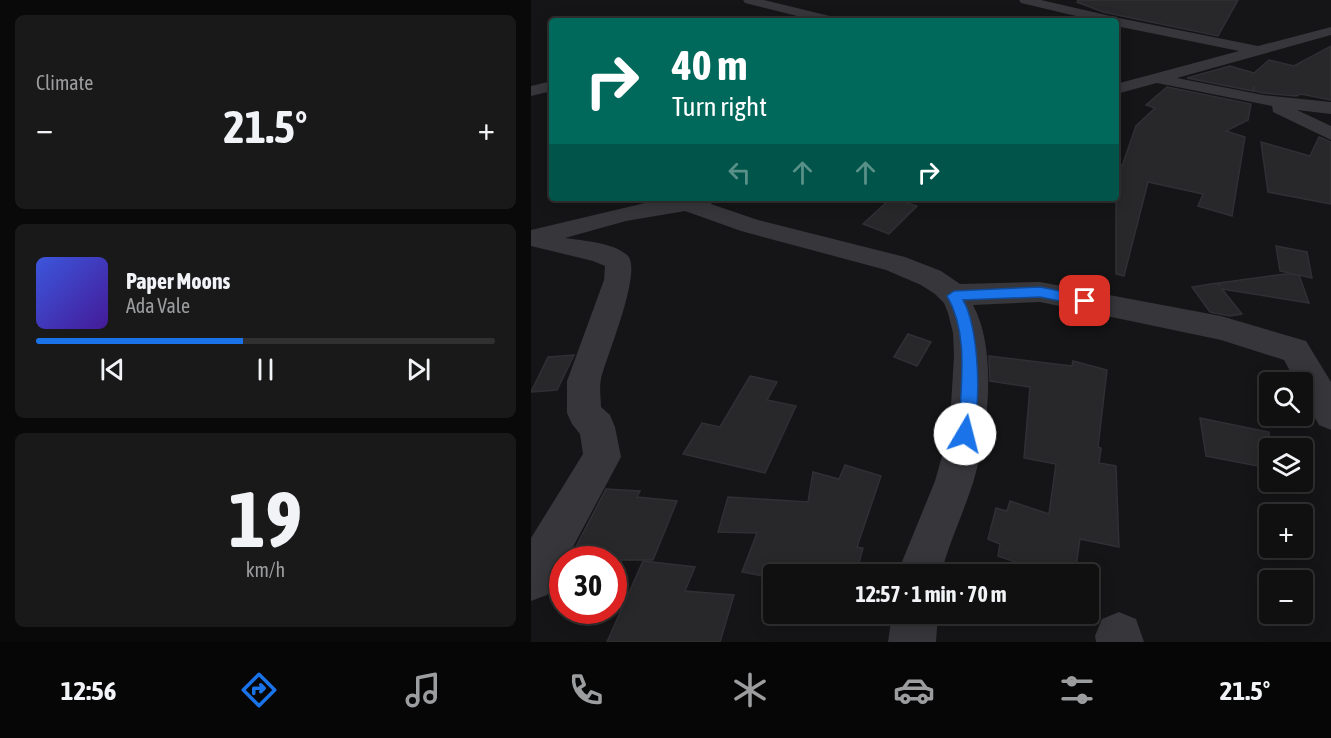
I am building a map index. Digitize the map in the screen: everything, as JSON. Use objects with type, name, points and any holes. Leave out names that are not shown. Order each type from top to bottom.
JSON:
[{"type":"street","points":[[749,0],[821,18]]},
{"type":"street","points":[[1025,0],[1102,18]]},
{"type":"street","points":[[1133,10],[1159,30],[1176,35]]},
{"type":"street","points":[[1119,22],[1255,50]]},
{"type":"street","points":[[1119,88],[1331,31]]},
{"type":"street","points":[[1119,73],[1263,100],[1331,108]]},
{"type":"street","points":[[531,91],[549,87]]},
{"type":"street","points":[[1263,100],[1331,134]]},
{"type":"street","points":[[533,238],[625,214],[689,201]]},
{"type":"street","points":[[696,201],[734,220],[891,262],[925,276],[954,296],[962,309],[968,343],[970,363],[968,417],[958,469],[935,525],[922,564]]},
{"type":"street","points":[[531,579],[602,457],[597,427],[584,413],[584,381],[618,280],[619,262],[608,255],[547,244],[533,238]]},
{"type":"street","points":[[954,296],[1040,292],[1221,328],[1295,350],[1331,414]]},
{"type":"street","points":[[912,642],[914,624]]},
{"type":"building","points":[[1078,0],[1238,0],[1218,36],[1103,12],[1077,2]]},
{"type":"building","points":[[1331,46],[1331,100],[1301,94],[1296,96],[1263,93],[1254,91],[1254,86],[1253,91],[1187,78],[1230,66],[1254,73],[1269,60],[1294,66]]},
{"type":"building","points":[[1167,87],[1251,104],[1248,120],[1226,131],[1245,137],[1232,216],[1198,206],[1203,194],[1148,182],[1124,276],[1116,274],[1116,201],[1119,201],[1119,165],[1122,166],[1136,126],[1155,108],[1146,105]]},
{"type":"building","points":[[1319,137],[1331,142],[1331,204],[1268,192],[1261,142],[1310,156]]},
{"type":"building","points":[[888,201],[901,201],[917,206],[889,234],[863,224]]},
{"type":"building","points":[[1276,246],[1307,252],[1312,278],[1280,271]]},
{"type":"building","points":[[1285,274],[1299,275],[1309,303],[1222,289],[1242,314],[1230,316],[1210,312],[1192,287],[1217,283],[1219,285],[1219,283]]},
{"type":"building","points":[[908,334],[931,342],[917,366],[894,357]]},
{"type":"building","points":[[574,355],[557,390],[531,392],[548,357]]},
{"type":"building","points":[[989,356],[1072,366],[1073,361],[1107,370],[1098,447],[1101,448],[1099,463],[1116,466],[1119,547],[1080,539],[1076,564],[1021,564],[998,556],[1000,544],[988,539],[996,508],[1007,511],[1010,501],[1049,514],[1056,464],[1024,458],[1030,387],[990,381]]},
{"type":"building","points":[[750,376],[777,382],[767,400],[796,406],[765,473],[683,454],[702,423],[720,427]]},
{"type":"building","points":[[1200,418],[1269,432],[1269,438],[1259,438],[1259,466],[1206,456]]},
{"type":"building","points":[[845,465],[881,476],[857,547],[863,548],[859,564],[763,564],[763,576],[742,572],[757,533],[718,532],[728,497],[808,502],[813,472],[839,479]]},
{"type":"building","points":[[606,489],[640,491],[637,497],[677,501],[653,560],[627,560],[627,546],[576,546]]},
{"type":"building","points":[[643,561],[695,567],[685,591],[734,595],[720,642],[607,642],[615,624],[627,624],[627,597]]},
{"type":"route","points":[[965,434],[970,363],[962,309],[954,296],[1040,292],[1085,301]]}]
